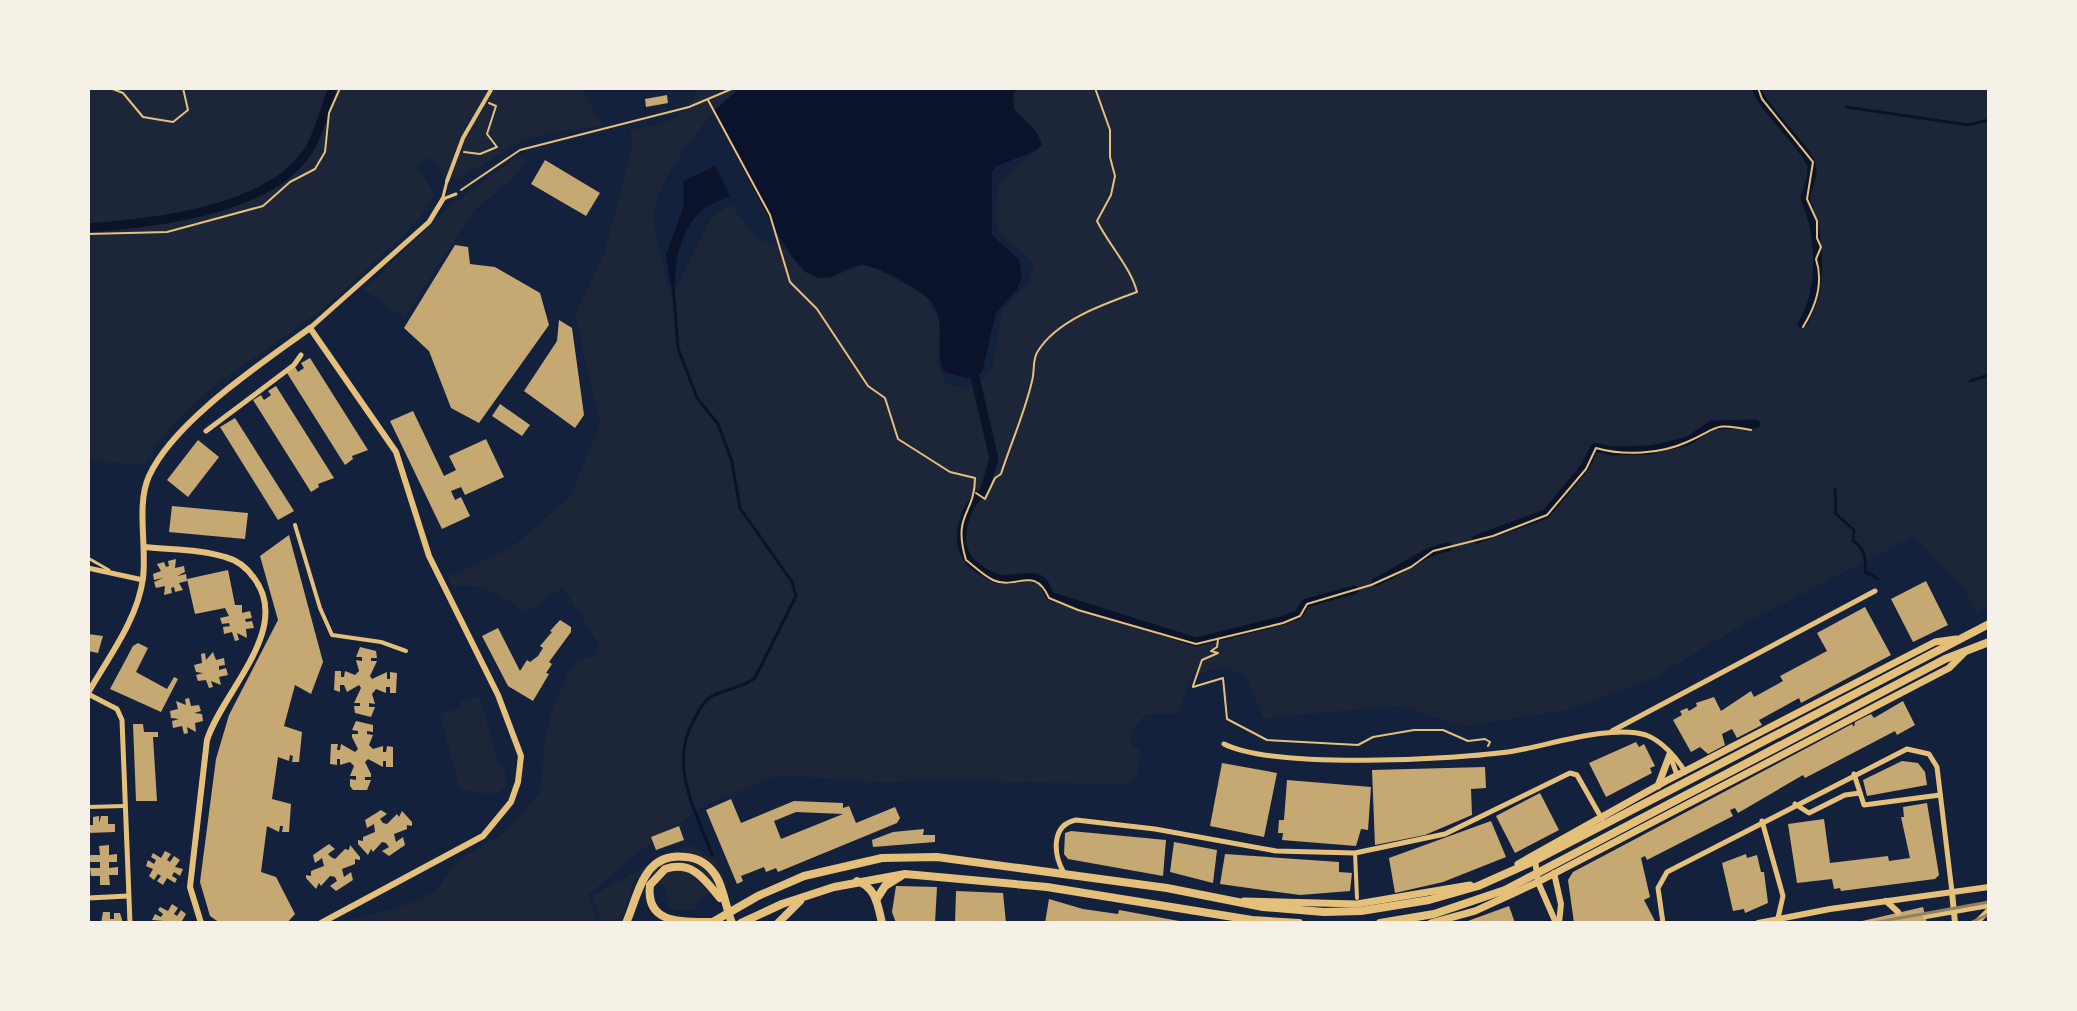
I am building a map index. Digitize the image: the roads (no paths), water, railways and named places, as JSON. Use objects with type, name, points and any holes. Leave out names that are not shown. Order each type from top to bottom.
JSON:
[{"type":"highway","points":[[722,901],[703,876],[686,867],[665,869],[650,885],[649,899],[664,918],[677,922],[712,922],[804,876],[882,858],[937,857],[1064,873],[1244,901],[1263,907],[1324,912],[1368,910],[1429,900],[1500,877],[1989,624]]},
{"type":"highway","points":[[1380,923],[1434,914],[1505,890],[1851,709],[1989,642]]},
{"type":"highway","points":[[626,923],[641,880],[664,859],[674,856],[696,859],[715,875],[732,923]]},
{"type":"highway","points":[[876,900],[885,886],[905,874]]},
{"type":"highway","points":[[741,923],[857,881],[905,874],[1047,887],[1255,921],[1299,923]]},
{"type":"highway","points":[[857,881],[866,884],[876,900],[882,923]]},
{"type":"highway","points":[[778,923],[804,898]]},
{"type":"main road","points":[[1244,901],[1333,904],[1400,899],[1478,883],[1935,642],[1956,639]]},
{"type":"main road","points":[[1431,923],[1475,911],[1538,882],[1949,668],[1964,653]]},
{"type":"main road","points":[[1658,788],[1670,754]]},
{"type":"main road","points":[[1682,774],[1694,800]]},
{"type":"main road","points":[[1658,788],[1670,794],[1671,812]]},
{"type":"street","points":[[447,181],[458,151],[492,88]]},
{"type":"street","points":[[130,923],[121,714],[88,693],[139,602],[145,547],[145,488],[156,462],[189,425],[235,383],[310,328],[429,222],[443,199]]},
{"type":"street","points":[[310,328],[396,452],[429,556],[499,696],[521,756],[518,782],[511,802],[483,836],[321,923]]},
{"type":"street","points":[[206,431],[294,365],[301,355]]},
{"type":"street","points":[[295,525],[320,608],[332,635],[381,642],[406,651]]},
{"type":"street","points":[[145,547],[219,555],[245,568],[258,584],[265,600],[265,625],[254,651],[213,722],[207,740],[190,887],[201,923]]},
{"type":"street","points":[[88,568],[143,580]]},
{"type":"street","points":[[1608,733],[1875,591]]},
{"type":"street","points":[[1224,744],[1240,752],[1274,758],[1472,756],[1608,733],[1646,735],[1658,741],[1682,774]]},
{"type":"street","points":[[1663,923],[1658,888],[1667,872],[1895,752],[1918,749],[1936,762],[1955,923]]},
{"type":"street","points":[[1064,873],[1055,857],[1059,831],[1067,822],[1076,820],[1155,829],[1276,851],[1355,853],[1445,834],[1570,773],[1577,775],[1602,819]]},
{"type":"street","points":[[1854,774],[1864,805],[1940,795]]},
{"type":"street","points":[[1795,804],[1809,813],[1845,795],[1860,793]]},
{"type":"street","points":[[88,807],[124,804]]},
{"type":"street","points":[[1762,821],[1783,896],[1778,918]]},
{"type":"street","points":[[1355,853],[1357,898]]},
{"type":"street","points":[[1534,856],[1538,882],[1558,923]]},
{"type":"street","points":[[1554,873],[1561,904],[1558,923]]},
{"type":"street","points":[[1758,923],[1989,887]]},
{"type":"street","points":[[88,898],[128,896]]},
{"type":"street","points":[[1886,901],[1898,912]]},
{"type":"street","points":[[1926,916],[1989,908]]},
{"type":"street","points":[[1976,923],[1989,908]]},
{"type":"lane","points":[[443,199],[447,181]]},
{"type":"lane","points":[[443,199],[456,194]]},
{"type":"lane","points":[[88,558],[116,574]]},
{"type":"lane","points":[[254,651],[261,657]]},
{"type":"lane","points":[[213,722],[224,722]]},
{"type":"lane","points":[[1543,851],[1554,873]]},
{"type":"waterway","points":[[88,228],[208,210],[267,188],[290,171],[308,151],[333,88]]},
{"type":"waterway","points":[[1756,88],[1768,108],[1804,151],[1812,167],[1805,198],[1817,245],[1817,279],[1802,324]]},
{"type":"waterway","points":[[1846,107],[1968,125],[1989,120]]},
{"type":"waterway","points":[[673,285],[678,348],[697,398],[718,424],[732,462],[740,508],[792,582],[796,596],[755,678],[709,698],[687,735],[684,752],[687,787],[712,855]]},
{"type":"waterway","points":[[1970,381],[1989,375]]},
{"type":"waterway","points":[[975,377],[994,459],[984,492],[967,513],[962,542],[968,559],[987,574],[1003,580],[1036,578],[1043,583],[1050,596],[1196,642],[1281,621],[1298,615],[1306,603],[1354,590]]},
{"type":"waterway","points":[[1477,539],[1546,514],[1585,467],[1595,447],[1611,451],[1651,450],[1688,441],[1712,425],[1756,424]]},
{"type":"waterway","points":[[1835,489],[1836,514],[1854,530],[1853,541],[1864,554],[1865,572],[1878,579],[1868,573]]},
{"type":"waterway","points":[[1376,582],[1420,557],[1448,547]]},
{"type":"railway","points":[[1872,923],[1989,902]]},
{"type":"railway","points":[[1970,923],[1989,914]]}]
